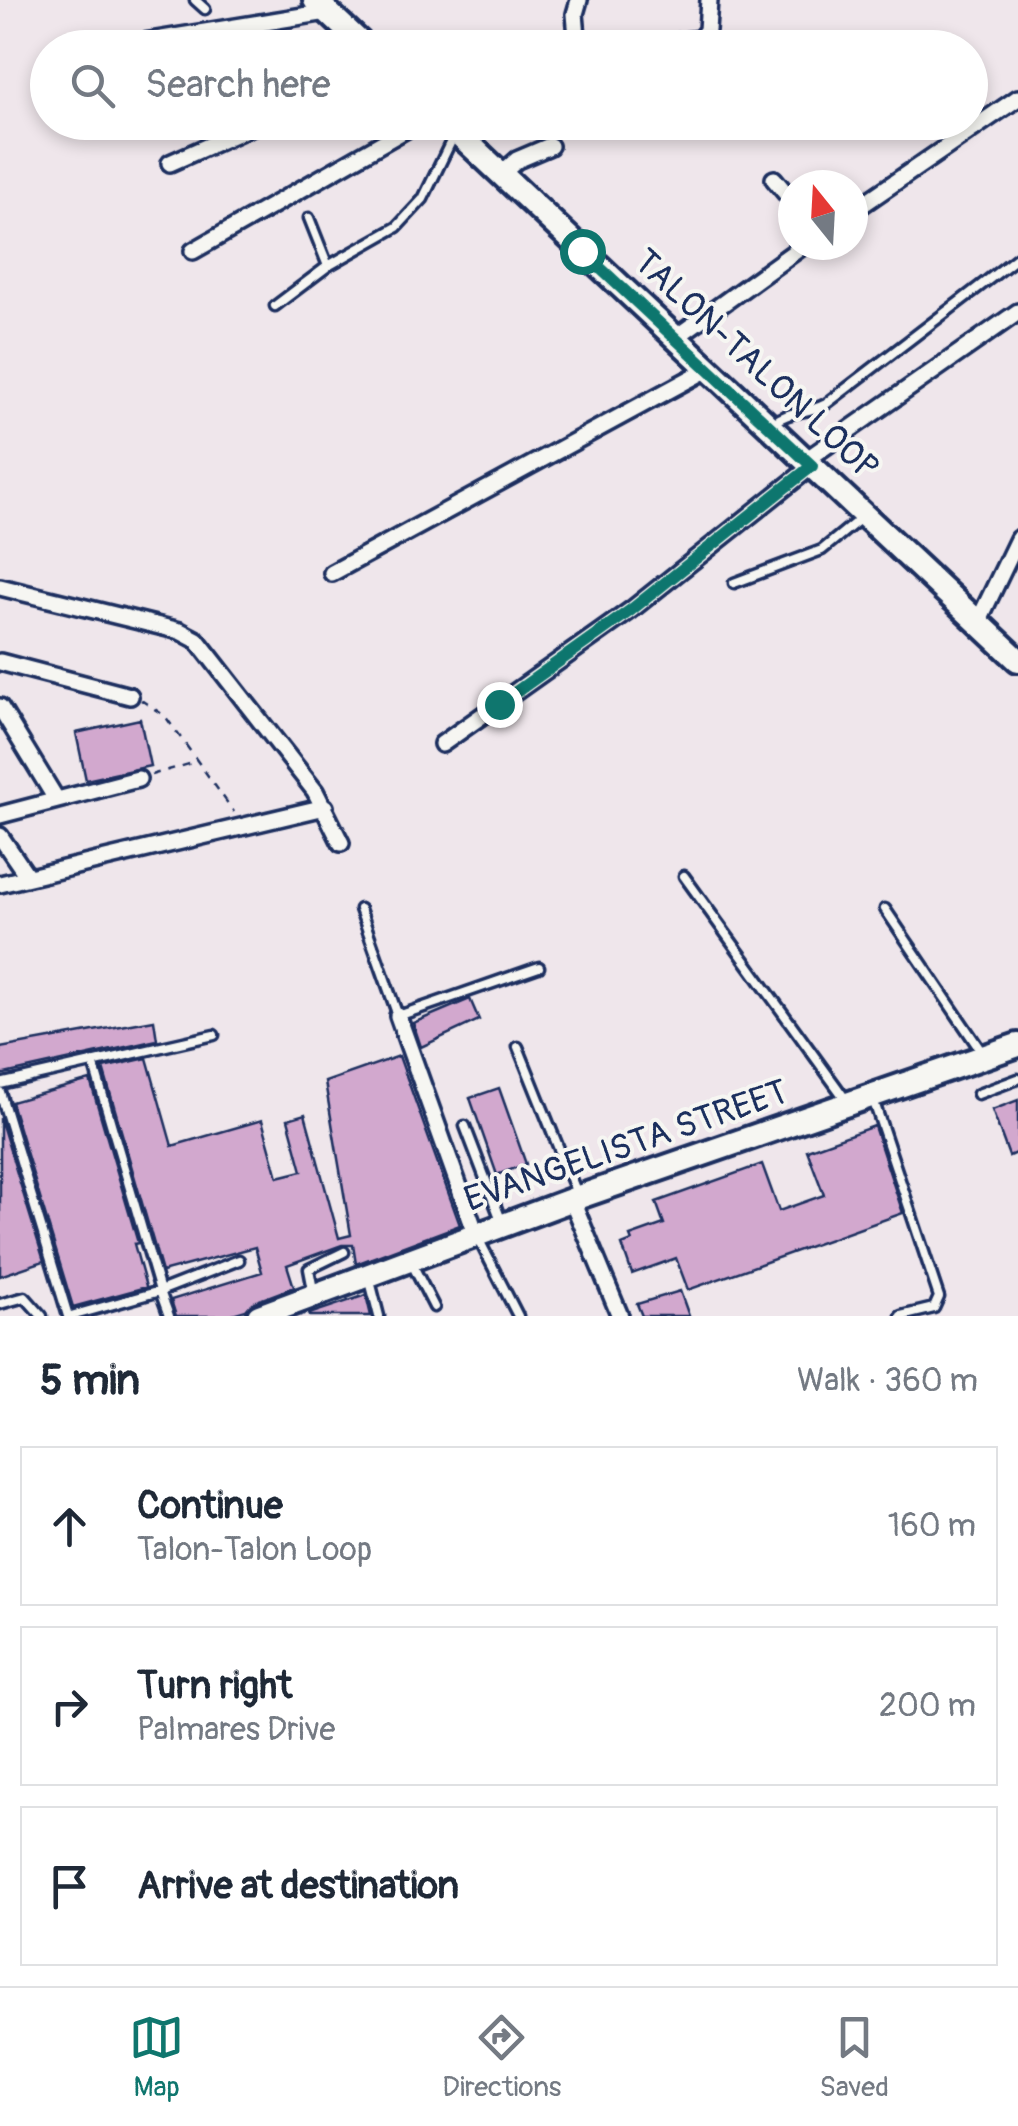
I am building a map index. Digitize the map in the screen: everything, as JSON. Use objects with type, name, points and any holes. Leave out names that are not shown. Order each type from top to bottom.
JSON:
[{"type":"street","points":[[576,30],[579,0]]},
{"type":"street","points":[[706,30],[708,0]]},
{"type":"street","points":[[200,30],[321,6],[347,30]]},
{"type":"street","points":[[988,119],[1018,98]]},
{"type":"street","points":[[170,162],[221,140]]},
{"type":"street","points":[[193,251],[387,140]]},
{"type":"street","name":"TALON-TALON LOOP","points":[[465,140],[1018,660]]},
{"type":"street","points":[[868,201],[957,140]]},
{"type":"street","points":[[501,174],[518,160],[550,146]]},
{"type":"street","points":[[774,179],[778,184]]},
{"type":"street","points":[[675,338],[783,260]]},
{"type":"street","points":[[442,744],[631,610],[809,463],[1018,312]]},
{"type":"street","points":[[332,574],[708,369]]},
{"type":"street","points":[[978,622],[1018,539]]},
{"type":"street","points":[[0,587],[180,631],[197,640],[325,807],[341,843]]},
{"type":"street","points":[[0,662],[130,696]]},
{"type":"street","points":[[0,707],[56,798]]},
{"type":"street","points":[[0,815],[138,779]]},
{"type":"street","points":[[0,884],[325,807]]},
{"type":"street","points":[[0,836],[28,878]]},
{"type":"street","points":[[398,1016],[476,1234]]},
{"type":"street","name":"EVANGELISTA STREET","points":[[258,1316],[476,1234],[1018,1046]]},
{"type":"street","points":[[575,1199],[620,1316]]},
{"type":"lane","points":[[195,0],[204,8]]},
{"type":"lane","points":[[275,306],[328,266],[396,227],[424,199],[446,140]]},
{"type":"lane","points":[[309,218],[328,266]]},
{"type":"lane","points":[[770,426],[785,414],[804,414],[826,404],[1018,258]]},
{"type":"lane","points":[[734,582],[822,550],[864,514]]},
{"type":"lane","points":[[684,876],[861,1101],[939,1297],[934,1308],[901,1316]]},
{"type":"lane","points":[[885,908],[985,1057]]},
{"type":"lane","points":[[360,909],[398,1016],[539,967]]},
{"type":"lane","points":[[214,1035],[0,1088],[70,1316],[160,1291],[239,1260]]},
{"type":"lane","points":[[518,1047],[575,1199]]},
{"type":"lane","points":[[94,1062],[169,1316]]},
{"type":"lane","points":[[978,1094],[1018,1079]]},
{"type":"lane","points":[[465,1126],[503,1225]]},
{"type":"lane","points":[[476,1234],[518,1316]]},
{"type":"lane","points":[[314,1294],[309,1269],[344,1252]]},
{"type":"lane","points":[[409,1258],[434,1308]]},
{"type":"lane","points":[[368,1273],[379,1316]]},
{"type":"lane","points":[[0,1304],[24,1297],[42,1316]]},
{"type":"path","points":[[130,696],[165,716],[244,825]]},
{"type":"path","points":[[138,779],[198,762]]},
{"type":"building","points":[[140,719],[150,766],[86,780],[76,733]]},
{"type":"building","points":[[470,999],[479,1020],[421,1047],[413,1023]]},
{"type":"building","points":[[154,1020],[157,1040],[0,1075],[0,1048]]},
{"type":"building","points":[[399,1056],[460,1225],[356,1264],[353,1245],[342,1245],[287,1265],[294,1287],[254,1302],[246,1310],[226,1316],[176,1316],[171,1300],[262,1272],[255,1247],[162,1272],[103,1068],[147,1058],[172,1146],[262,1120],[278,1177],[302,1171],[288,1119],[305,1114],[339,1238],[351,1235],[325,1082]]},
{"type":"building","points":[[90,1080],[138,1243],[134,1244],[146,1287],[73,1307],[11,1102]]},
{"type":"building","points":[[499,1088],[526,1164],[497,1175],[470,1098]]},
{"type":"building","points":[[1018,1100],[1018,1152],[1009,1156],[992,1110]]},
{"type":"building","points":[[0,1118],[44,1261],[0,1276]]},
{"type":"building","points":[[874,1126],[903,1213],[688,1290],[676,1258],[632,1274],[622,1245],[632,1241],[630,1236],[664,1224],[656,1202],[762,1164],[779,1211],[824,1195],[807,1150]]},
{"type":"building","points":[[680,1291],[689,1316],[642,1316],[637,1304]]},
{"type":"building","points":[[366,1295],[371,1316],[309,1314]]},
{"type":"route","points":[[499,704],[631,610],[678,568],[720,540],[812,466],[582,251]]}]
